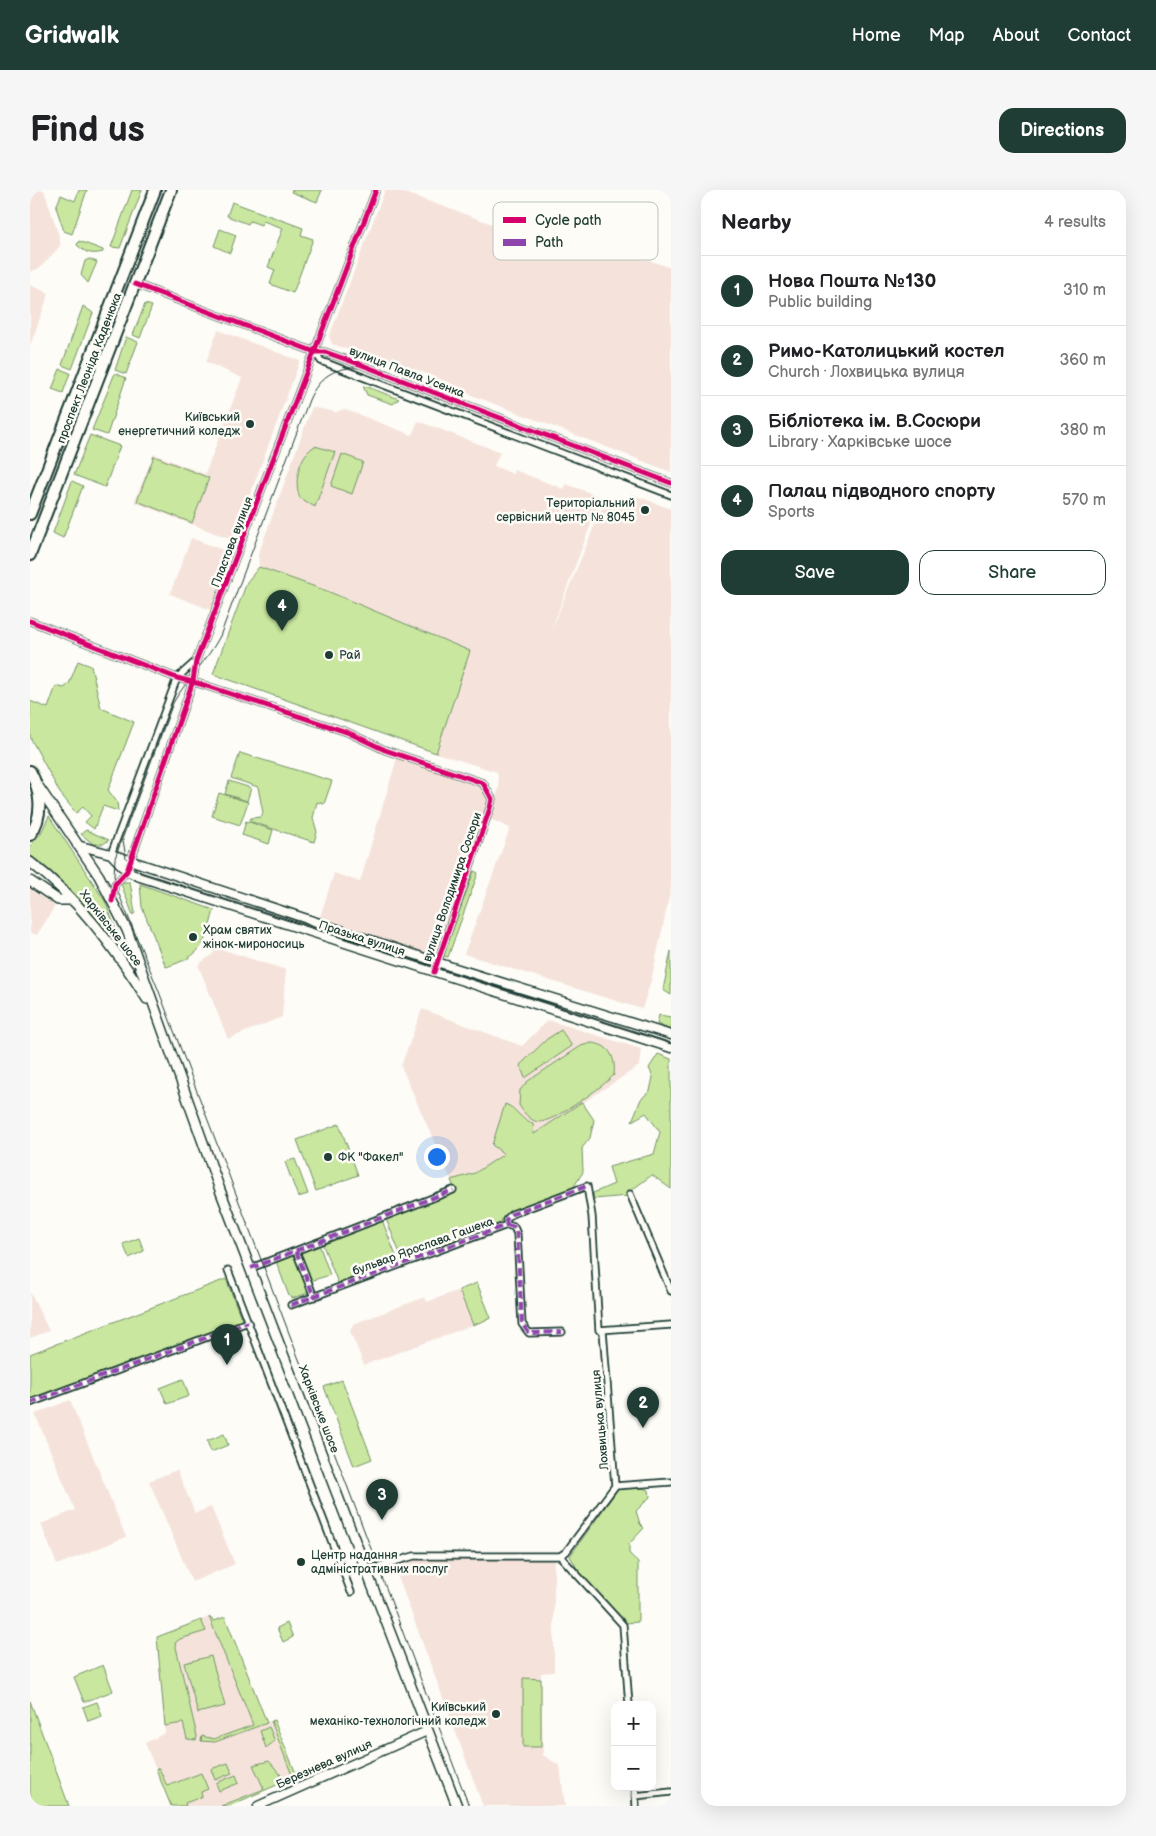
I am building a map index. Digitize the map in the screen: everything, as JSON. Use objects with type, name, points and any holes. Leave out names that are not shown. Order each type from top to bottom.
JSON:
[{"type":"highway","name":"проспект Леоніда Каденюка","points":[[30,514],[155,190]]},
{"type":"highway","name":"проспект Леоніда Каденюка","points":[[30,555],[171,190]]},
{"type":"highway","points":[[30,771],[38,786],[39,819],[30,835]]},
{"type":"main road","name":"Харківське шосе","points":[[38,786],[99,876],[127,930],[251,1268],[457,1806]]},
{"type":"main road","name":"Харківське шосе","points":[[30,862],[49,876],[72,900],[124,963],[159,1021]]},
{"type":"main road","points":[[30,881],[58,900],[72,900]]},
{"type":"street","name":"Пластова вулиця","points":[[112,901],[115,884],[127,871],[131,860],[193,682],[196,661],[376,190]]},
{"type":"street","name":"вулиця Павла Усенка","points":[[135,284],[315,352],[325,352],[362,365],[671,483]]},
{"type":"street","name":"вулиця Павла Усенка","points":[[315,352],[321,361],[671,495]]},
{"type":"street","name":"вулиця Володимира Сосюри","points":[[30,621],[177,678],[347,732],[385,750],[483,783],[488,788],[492,798],[490,808],[434,972]]},
{"type":"street","name":"Пластова вулиця","points":[[111,854],[177,678],[196,661]]},
{"type":"street","name":"Празька вулиця","points":[[78,845],[131,860],[437,962],[671,1035]]},
{"type":"street","name":"Празька вулиця","points":[[111,854],[127,871],[228,906],[671,1048]]},
{"type":"street","points":[[652,1041],[654,1030]]},
{"type":"street","name":"бульвар Ярослава Гашека","points":[[291,1305],[507,1225],[506,1220],[512,1214],[587,1186]]},
{"type":"street","name":"Лохвицька вулиця","points":[[560,1556],[566,1552],[616,1486],[592,1216],[587,1186]]},
{"type":"street","points":[[251,1268],[453,1190]]},
{"type":"street","points":[[630,1194],[671,1291]]},
{"type":"street","points":[[507,1225],[514,1227],[517,1234],[521,1317],[524,1329],[529,1333],[562,1332]]},
{"type":"street","points":[[296,1251],[314,1297]]},
{"type":"street","points":[[228,1270],[351,1592]]},
{"type":"street","points":[[30,1403],[248,1322]]},
{"type":"street","points":[[601,1330],[671,1325]]},
{"type":"street","points":[[616,1486],[671,1482]]},
{"type":"street","points":[[366,1570],[414,1556],[560,1556],[623,1625],[629,1701]]},
{"type":"street","name":"Березнева вулиця","points":[[258,1806],[427,1731]]},
{"type":"street","points":[[634,1791],[636,1806]]},
{"type":"street","points":[[635,1796],[671,1792]]},
{"type":"shaded area","points":[[30,190],[44,190],[60,239],[60,246],[40,268],[30,272]]},
{"type":"shaded area","points":[[385,190],[397,190],[493,224],[493,260],[649,260],[671,268],[671,472],[456,389],[452,384],[412,368],[411,371],[332,344],[329,337]]},
{"type":"shaded area","points":[[30,285],[49,293],[30,346]]},
{"type":"shaded area","name":"Київський енергетичний коледж","points":[[218,330],[300,361],[233,540],[134,502],[154,454],[205,474],[242,378],[206,362]]},
{"type":"shaded area","points":[[312,407],[336,412],[344,409],[412,435],[418,421],[500,452],[494,466],[513,474],[514,470],[564,489],[566,484],[601,497],[549,636],[605,500],[625,508],[631,494],[671,509],[671,888],[652,977],[642,1009],[464,954],[510,828],[490,819],[499,787],[497,772],[436,753],[470,651],[327,591],[259,567],[258,555]]},
{"type":"shaded area","points":[[191,538],[231,553],[211,610],[170,594]]},
{"type":"shaded area","points":[[397,758],[480,787],[487,796],[487,805],[438,950],[428,954],[320,917],[334,873],[360,882]]},
{"type":"shaded area","points":[[30,888],[55,906],[37,935],[30,933]]},
{"type":"shaded area","points":[[215,947],[286,970],[282,1017],[228,1039],[198,965],[213,954]]},
{"type":"shaded area","points":[[422,1009],[522,1046],[548,1020],[641,1049],[639,1066],[475,1173],[451,1180],[401,1066]]},
{"type":"shaded area","points":[[459,1290],[473,1325],[364,1365],[350,1331],[353,1324],[425,1297],[427,1302]]},
{"type":"shaded area","points":[[30,1292],[49,1331],[30,1338]]},
{"type":"shaded area","points":[[70,1400],[126,1537],[57,1565],[41,1524],[75,1510],[35,1414]]},
{"type":"shaded area","points":[[177,1470],[195,1513],[211,1507],[235,1564],[192,1582],[149,1481]]},
{"type":"shaded area","name":"Київський механіко-технологічний коледж","points":[[416,1560],[554,1560],[554,1672],[541,1673],[543,1755],[560,1766],[565,1806],[483,1806],[394,1566]]},
{"type":"shaded area","points":[[209,1617],[214,1621],[225,1617],[267,1722],[274,1720],[297,1776],[229,1806],[171,1806],[145,1743],[165,1733],[157,1637]]},
{"type":"green space","points":[[79,190],[87,190],[72,234],[64,231],[56,207],[61,195],[75,201]]},
{"type":"green space","points":[[132,190],[142,190],[120,248],[111,247]]},
{"type":"green space","points":[[292,190],[322,190],[317,202],[291,192]]},
{"type":"green space","points":[[232,202],[303,228],[301,235],[313,239],[293,293],[270,284],[275,270],[268,267],[283,228],[263,221],[261,225],[250,221],[248,224],[227,216]]},
{"type":"green space","points":[[220,229],[236,235],[230,253],[214,246]]},
{"type":"green space","points":[[79,241],[103,250],[103,252],[86,252],[77,245]]},
{"type":"green space","points":[[89,259],[97,262],[88,283],[81,275],[85,261]]},
{"type":"green space","points":[[145,304],[152,306],[140,338],[133,335]]},
{"type":"green space","points":[[83,306],[93,313],[72,369],[62,365]]},
{"type":"green space","points":[[126,337],[138,342],[126,374],[115,370]]},
{"type":"green space","points":[[60,369],[70,373],[63,393],[52,389]]},
{"type":"green space","points":[[115,373],[126,378],[107,435],[92,430]]},
{"type":"green space","points":[[363,386],[399,399],[393,404],[367,395]]},
{"type":"green space","points":[[90,435],[120,446],[105,487],[74,475]]},
{"type":"green space","points":[[315,446],[335,452],[315,507],[300,498],[297,477],[301,462],[309,450]]},
{"type":"green space","points":[[342,454],[363,462],[352,494],[331,486]]},
{"type":"green space","points":[[154,456],[209,478],[192,523],[137,501]]},
{"type":"green space","points":[[72,481],[83,486],[63,538],[53,533]]},
{"type":"green space","points":[[259,567],[327,591],[470,651],[436,753],[213,674],[247,582]]},
{"type":"green space","points":[[78,661],[91,666],[101,708],[134,722],[108,790],[117,802],[118,811],[103,806],[94,829],[85,822],[91,816],[83,807],[76,813],[60,793],[30,737],[30,701],[48,708],[56,686],[64,688],[69,684]]},
{"type":"green space","points":[[240,753],[332,781],[324,804],[317,802],[313,818],[317,832],[314,842],[249,821],[251,818],[261,817],[263,813],[258,787],[231,778]]},
{"type":"green space","points":[[229,781],[251,788],[247,801],[225,794]]},
{"type":"green space","points":[[219,793],[248,802],[240,825],[212,816]]},
{"type":"green space","points":[[49,816],[105,901],[127,958],[94,916],[70,890],[30,855],[30,846],[41,833]]},
{"type":"green space","points":[[246,821],[273,830],[269,844],[242,835]]},
{"type":"green space","points":[[86,830],[109,840],[103,844],[93,844],[81,834]]},
{"type":"green space","points":[[474,871],[478,873],[448,957],[443,956]]},
{"type":"green space","points":[[123,882],[130,882],[135,913],[133,915],[121,884]]},
{"type":"green space","points":[[140,884],[214,910],[208,932],[200,948],[195,953],[178,963],[166,967],[142,907]]},
{"type":"green space","points":[[671,951],[671,995],[663,990]]},
{"type":"green space","points":[[659,1015],[671,1017],[671,1030],[657,1024]]},
{"type":"green space","points":[[561,1030],[572,1046],[525,1078],[520,1065],[547,1039]]},
{"type":"green space","points":[[591,1043],[603,1046],[610,1053],[614,1063],[614,1075],[589,1095],[555,1117],[539,1122],[530,1118],[519,1105],[520,1090],[528,1081],[581,1046]]},
{"type":"green space","points":[[658,1054],[671,1059],[671,1189],[652,1175],[629,1192],[628,1196],[594,1199],[593,1193],[614,1184],[609,1167],[654,1154],[660,1132],[646,1113],[632,1121],[641,1099],[650,1091],[653,1077],[649,1068]]},
{"type":"green space","points":[[582,1102],[594,1120],[590,1138],[582,1148],[583,1172],[573,1188],[510,1213],[505,1216],[502,1225],[403,1261],[386,1219],[454,1188],[451,1180],[475,1173],[504,1154],[492,1145],[505,1104],[533,1124],[534,1134]]},
{"type":"green space","name":"ФК \"Факел\"","points":[[339,1124],[358,1175],[316,1191],[297,1140]]},
{"type":"green space","points":[[295,1159],[308,1194],[298,1197],[285,1162]]},
{"type":"green space","points":[[382,1220],[398,1261],[338,1283],[322,1243]]},
{"type":"green space","points":[[139,1238],[144,1251],[129,1258],[123,1244]]},
{"type":"green space","points":[[319,1244],[330,1275],[310,1281],[301,1255],[302,1251]]},
{"type":"green space","points":[[291,1255],[297,1257],[309,1288],[308,1293],[293,1298],[289,1296],[277,1264],[277,1260]]},
{"type":"green space","points":[[226,1279],[242,1320],[30,1399],[30,1354]]},
{"type":"green space","points":[[477,1283],[491,1318],[473,1325],[459,1290]]},
{"type":"green space","points":[[183,1379],[189,1396],[167,1404],[160,1388]]},
{"type":"green space","points":[[342,1380],[372,1459],[354,1466],[324,1387]]},
{"type":"green space","points":[[224,1434],[228,1445],[211,1452],[207,1441]]},
{"type":"green space","points":[[638,1487],[649,1490],[650,1497],[636,1511],[640,1524],[644,1528],[629,1544],[629,1553],[638,1563],[638,1622],[626,1623],[619,1619],[582,1578],[570,1556],[618,1489]]},
{"type":"green space","points":[[209,1617],[214,1621],[225,1617],[267,1723],[215,1742],[201,1741],[202,1736],[214,1739],[253,1725]]},
{"type":"green space","points":[[201,1620],[206,1631],[180,1639],[175,1643],[197,1736],[196,1740],[187,1739],[183,1723],[165,1726],[157,1637]]},
{"type":"green space","points":[[287,1623],[293,1637],[283,1642],[277,1628]]},
{"type":"green space","points":[[211,1656],[225,1706],[198,1713],[184,1663]]},
{"type":"green space","points":[[103,1665],[113,1691],[84,1702],[74,1677]]},
{"type":"green space","points":[[523,1678],[541,1679],[541,1747],[523,1747]]},
{"type":"green space","points":[[30,1701],[69,1806],[30,1806]]},
{"type":"green space","points":[[97,1702],[102,1716],[88,1721],[83,1707]]},
{"type":"green space","points":[[274,1720],[297,1776],[293,1778],[271,1721]]},
{"type":"green space","points":[[269,1727],[275,1741],[266,1748],[260,1731]]},
{"type":"green space","points":[[269,1761],[286,1781],[229,1806],[221,1806],[264,1789],[253,1765]]},
{"type":"green space","points":[[228,1763],[232,1773],[215,1780],[211,1769]]},
{"type":"green space","points":[[159,1768],[167,1786],[201,1773],[208,1789],[201,1792],[202,1797],[185,1803],[186,1806],[171,1806],[156,1769]]},
{"type":"green space","points":[[236,1775],[239,1783],[219,1791],[216,1783]]},
{"type":"tram line","points":[[469,1806],[158,989],[118,892],[114,876],[115,858],[173,703],[220,636],[309,400],[323,379],[336,371],[361,368],[671,487]]},
{"type":"tram line","points":[[123,840],[126,858],[140,873],[671,1044]]},
{"type":"marked path","points":[[507,1225],[506,1220],[512,1214],[587,1186]]},
{"type":"marked path","points":[[251,1268],[453,1190]]},
{"type":"marked path","points":[[507,1225],[514,1227],[517,1234],[522,1324],[529,1333],[562,1332]]},
{"type":"marked path","points":[[291,1305],[507,1225]]},
{"type":"marked path","points":[[296,1251],[314,1297]]},
{"type":"marked path","points":[[30,1403],[248,1322]]},
{"type":"cycle path","points":[[112,901],[115,884],[127,871],[193,681],[196,661],[376,190]]},
{"type":"cycle path","points":[[135,284],[315,352],[325,352],[362,365],[671,483]]},
{"type":"cycle path","points":[[30,621],[177,678],[204,685],[347,732],[385,750],[483,783],[492,799],[490,808],[434,972]]},
{"type":"place","name":"Київський енергетичний коледж","points":[[250,424]]},
{"type":"place","name":"Територіальний сервісний центр № 8045","points":[[645,510]]},
{"type":"place","name":"Палац підводного спорту","points":[[282,631]]},
{"type":"place","name":"Рай","points":[[329,655]]},
{"type":"place","name":"Храм святих жінок-мироносиць","points":[[193,937]]},
{"type":"place","name":"ФК \"Факел\"","points":[[328,1157]]},
{"type":"place","name":"Нова Пошта №130","points":[[227,1365]]},
{"type":"place","name":"Римо-Католицький костел","points":[[643,1428]]},
{"type":"place","name":"Бібліотека ім. В.Сосюри","points":[[382,1520]]},
{"type":"place","name":"Центр надання адміністративних послуг","points":[[301,1562]]},
{"type":"place","name":"Київський механіко-технологічний коледж","points":[[496,1714]]}]
